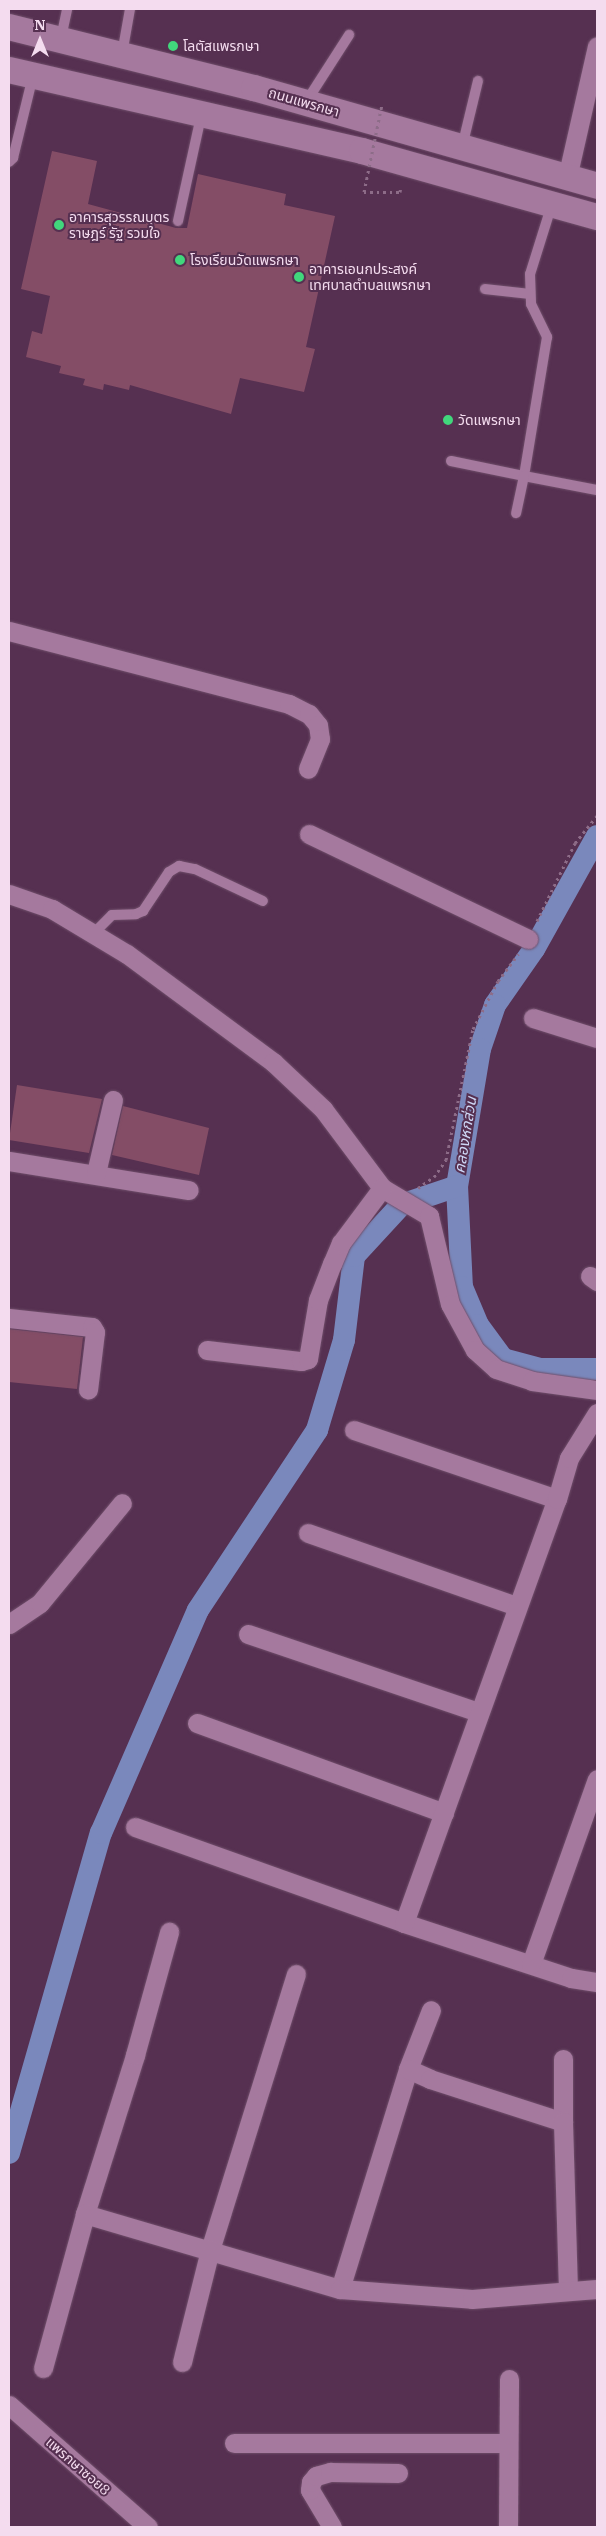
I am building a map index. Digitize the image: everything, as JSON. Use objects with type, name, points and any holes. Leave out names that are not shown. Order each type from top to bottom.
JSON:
[{"type":"main road","name":"ถนนแพรกษา","points":[[9,27],[122,54],[305,102],[597,186]]},
{"type":"main road","points":[[21,73],[201,116],[362,151],[597,217]]},
{"type":"street","points":[[567,178],[597,46]]},
{"type":"street","points":[[9,631],[289,704],[309,714],[318,725],[320,738],[308,769]]},
{"type":"street","points":[[309,834],[528,940]]},
{"type":"street","points":[[9,894],[52,909],[96,930],[273,1062],[323,1109],[396,1192],[429,1216],[450,1304],[475,1350],[496,1369],[532,1381],[597,1390]]},
{"type":"street","points":[[533,1018],[597,1038]]},
{"type":"street","points":[[96,1174],[113,1100]]},
{"type":"street","points":[[9,1162],[190,1190]]},
{"type":"street","points":[[207,1350],[301,1361],[308,1359],[318,1300],[341,1243],[396,1192]]},
{"type":"street","points":[[9,1318],[92,1327],[95,1332],[88,1390]]},
{"type":"street","points":[[404,1922],[516,1606],[557,1499],[569,1458],[597,1413]]},
{"type":"street","points":[[354,1430],[557,1499]]},
{"type":"street","points":[[9,1624],[40,1603],[122,1504]]},
{"type":"street","points":[[308,1533],[516,1606]]},
{"type":"street","points":[[248,1634],[478,1712]]},
{"type":"street","points":[[197,1723],[444,1813]]},
{"type":"street","points":[[531,1964],[596,1783]]},
{"type":"street","points":[[136,1827],[404,1922],[570,1978],[597,1982]]},
{"type":"street","points":[[43,2368],[85,2214],[135,2055],[169,1932]]},
{"type":"street","points":[[182,2362],[210,2250],[296,1974]]},
{"type":"street","points":[[340,2289],[408,2069],[431,2010]]},
{"type":"street","points":[[563,2059],[568,2290]]},
{"type":"street","points":[[408,2069],[430,2079],[563,2122]]},
{"type":"street","points":[[85,2214],[340,2289],[472,2299],[597,2289]]},
{"type":"street","points":[[508,2527],[507,2443],[509,2379]]},
{"type":"street","name":"แพรกษาซอย8","points":[[9,2405],[148,2527]]},
{"type":"street","points":[[234,2443],[507,2443]]},
{"type":"street","points":[[332,2527],[310,2490],[311,2482],[316,2476],[330,2472],[398,2473]]},
{"type":"lane","points":[[61,39],[67,9]]},
{"type":"lane","points":[[122,54],[130,9]]},
{"type":"lane","points":[[305,102],[324,69],[349,35]]},
{"type":"lane","points":[[9,162],[13,158],[21,73]]},
{"type":"lane","points":[[462,147],[478,81]]},
{"type":"lane","points":[[178,221],[201,116]]},
{"type":"lane","points":[[516,513],[547,337],[530,294],[530,274],[552,204]]},
{"type":"lane","points":[[485,289],[530,294]]},
{"type":"lane","points":[[451,461],[597,490]]},
{"type":"lane","points":[[96,930],[108,917],[140,913],[169,872],[179,866],[195,869],[264,901]]},
{"type":"path","points":[[382,104],[364,192],[400,192]]},
{"type":"path","points":[[396,1192],[434,1177],[446,1160],[473,1029],[498,981],[528,940],[575,843],[597,816]]},
{"type":"building","name":"โรงเรียนวัดแพรกษา","points":[[52,151],[97,161],[88,204],[176,228],[187,228],[198,174],[286,194],[284,205],[335,216],[306,347],[315,349],[304,392],[240,378],[231,414],[130,385],[129,390],[104,384],[103,390],[83,385],[85,379],[59,373],[61,366],[26,357],[32,331],[42,334],[50,296],[21,289]]},
{"type":"building","points":[[17,1085],[102,1099],[89,1153],[9,1140]]},
{"type":"building","points":[[123,1106],[209,1128],[199,1175],[112,1155]]},
{"type":"building","points":[[9,1329],[83,1337],[77,1389],[9,1382]]},
{"type":"waterway","name":"คลองหกส่วน","points":[[597,836],[534,949],[495,1005],[480,1049],[457,1186],[462,1287],[478,1325],[503,1359],[541,1369],[597,1369]]},
{"type":"waterway","points":[[9,2153],[101,1833],[198,1610],[317,1430],[344,1340],[354,1256],[401,1205],[457,1186]]},
{"type":"place","name":"โลตัสแพรกษา","points":[[173,46]]},
{"type":"place","name":"อาคารสุวรรณบุตร ราษฎร์ รัฐ รวมใจ","points":[[59,225]]},
{"type":"place","name":"โรงเรียนวัดแพรกษา","points":[[180,260]]},
{"type":"place","name":"อาคารเอนกประสงค์ เทศบาลตำบลแพรกษา","points":[[299,277]]},
{"type":"place","name":"วัดแพรกษา","points":[[448,420]]}]
